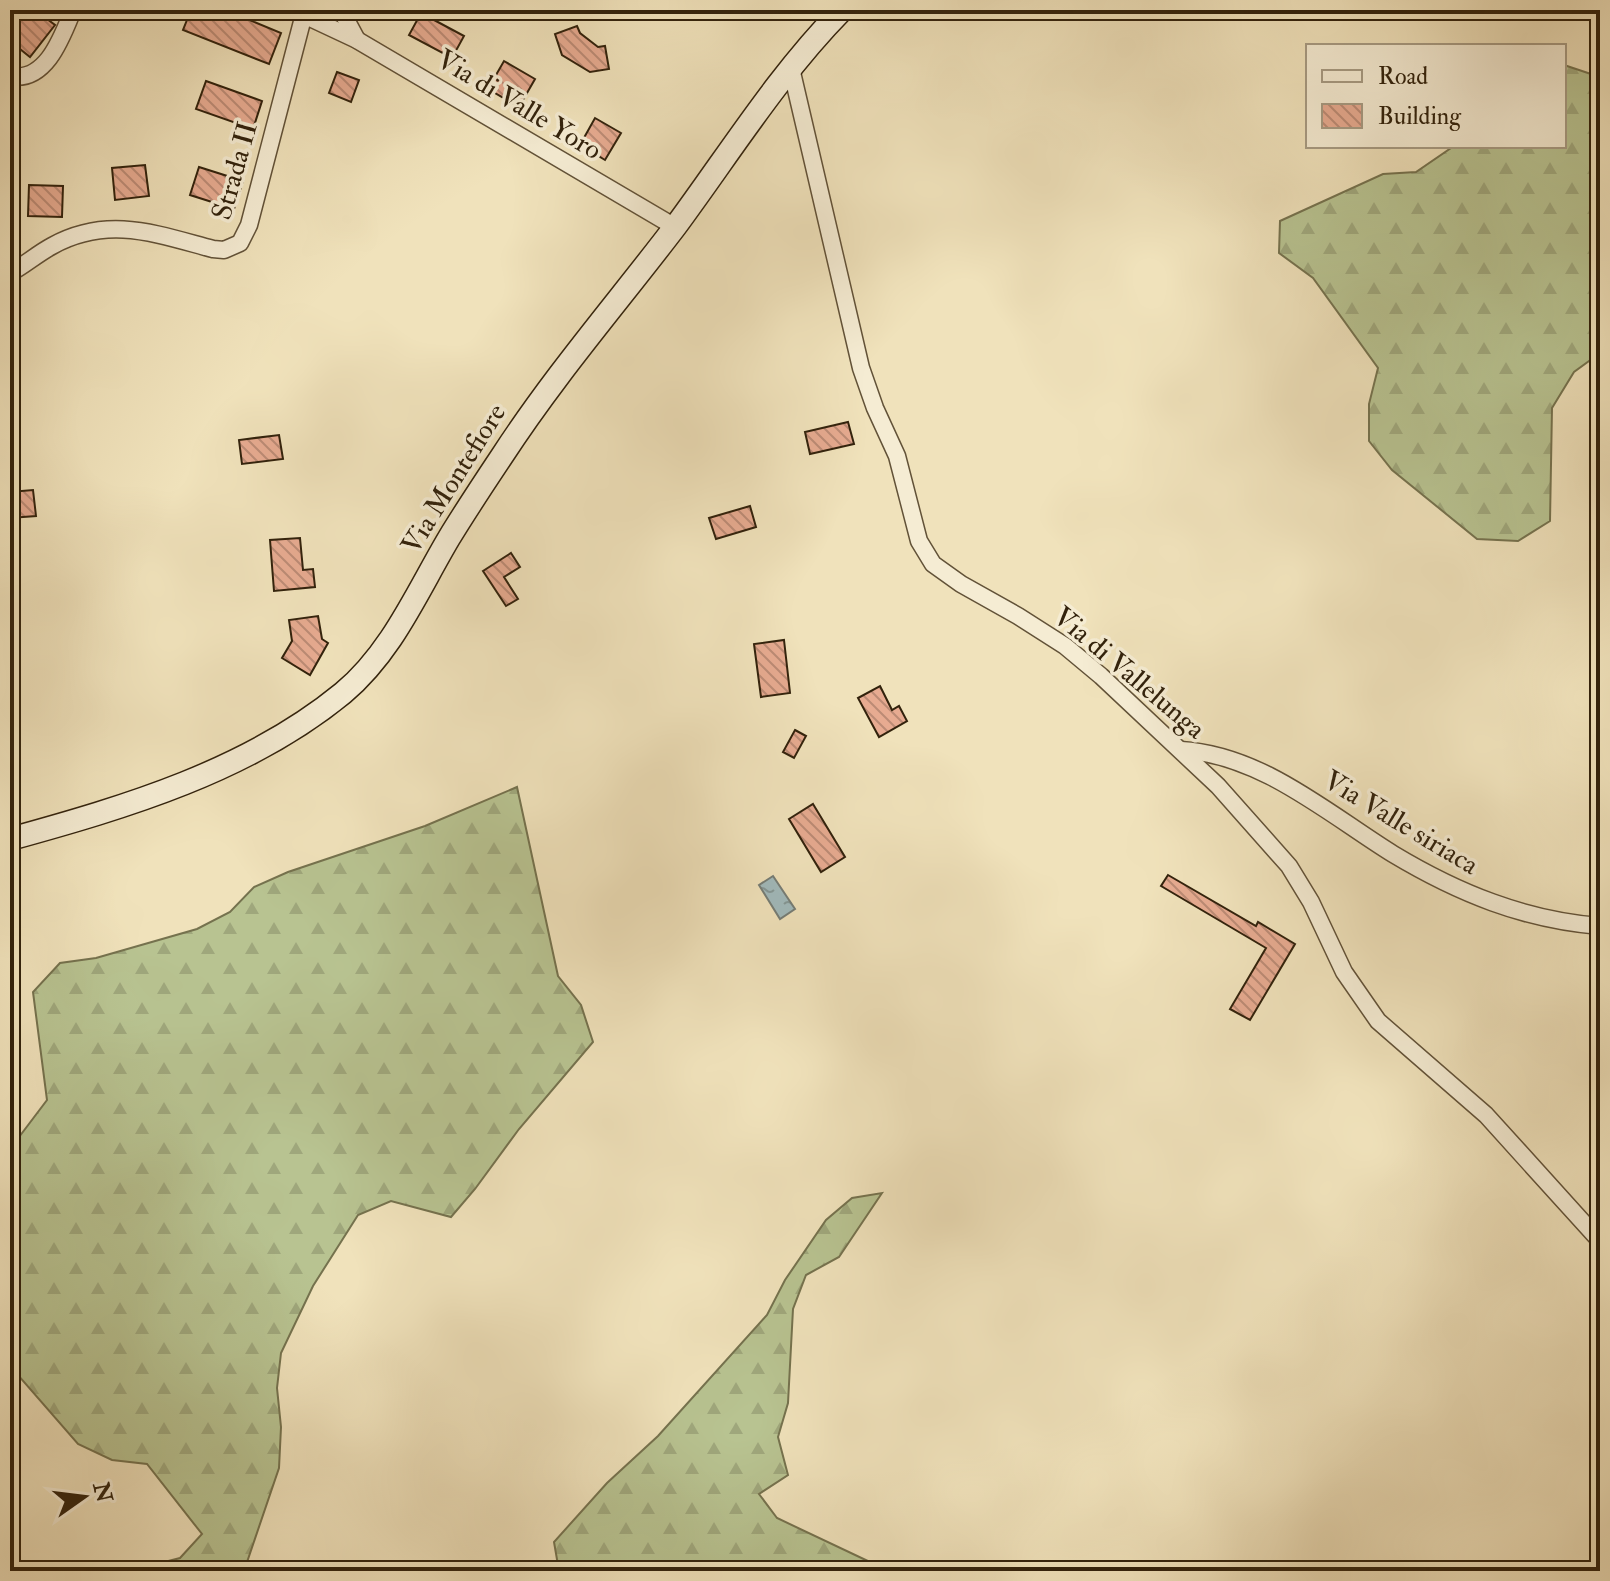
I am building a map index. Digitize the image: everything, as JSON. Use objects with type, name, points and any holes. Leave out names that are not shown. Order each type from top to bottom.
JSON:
[{"type":"main road","name":"Via Montefiore","points":[[10,839],[137,801],[212,772],[291,729],[352,684],[379,657],[396,633],[450,536],[518,431],[675,227],[791,68],[842,10]]},
{"type":"street","points":[[10,76],[30,76],[40,68],[57,45],[73,10]]},
{"type":"street","points":[[341,10],[357,40]]},
{"type":"street","name":"Via di Valle Yoro","points":[[298,12],[357,40],[675,227]]},
{"type":"street","name":"Strada II","points":[[10,273],[62,241],[107,229],[144,230],[213,249],[224,250],[240,243],[249,225],[298,12]]},
{"type":"street","name":"Via di Vallelunga","points":[[791,68],[861,368],[897,456],[925,553],[938,568],[961,584],[1065,646],[1181,750],[1246,815],[1289,866],[1311,902],[1349,981],[1378,1021],[1486,1115],[1600,1241]]},
{"type":"street","name":"Via Valle siriaca","points":[[1181,750],[1226,757],[1272,777],[1404,860],[1478,898],[1534,917],[1600,926]]},
{"type":"green space","points":[[1566,66],[1600,77],[1600,353],[1574,372],[1552,408],[1550,521],[1518,541],[1477,539],[1392,470],[1369,441],[1369,404],[1378,368],[1313,278],[1279,253],[1280,221],[1383,174],[1416,172],[1451,148],[1566,148]]},
{"type":"green space","points":[[517,787],[558,976],[581,1005],[593,1042],[519,1129],[451,1217],[391,1201],[358,1215],[313,1286],[281,1353],[277,1388],[281,1427],[279,1468],[244,1571],[106,1571],[113,1562],[145,1567],[180,1558],[202,1534],[147,1464],[112,1460],[78,1444],[10,1366],[10,1149],[47,1100],[33,992],[60,963],[96,958],[197,929],[230,912],[254,887],[288,872],[425,826]]},
{"type":"green space","points":[[882,1193],[839,1257],[806,1275],[793,1309],[788,1403],[778,1437],[788,1475],[759,1494],[777,1518],[889,1571],[559,1571],[554,1542],[607,1483],[658,1436],[767,1315],[785,1280],[826,1220],[852,1198]]},
{"type":"water","points":[[773,876],[795,909],[780,919],[759,885]]},
{"type":"building","points":[[18,10],[35,10],[55,25],[30,57],[10,41],[10,20]]},
{"type":"building","points":[[191,10],[225,10],[281,33],[269,64],[183,30]]},
{"type":"building","points":[[421,13],[464,36],[452,58],[409,35]]},
{"type":"building","points":[[577,26],[580,33],[598,47],[605,46],[609,69],[590,72],[562,55],[555,34]]},
{"type":"building","points":[[504,61],[535,79],[519,107],[488,89]]},
{"type":"building","points":[[337,72],[359,80],[351,102],[329,93]]},
{"type":"building","points":[[206,81],[262,101],[253,129],[196,109]]},
{"type":"building","points":[[595,118],[621,133],[605,160],[580,145]]},
{"type":"building","points":[[145,165],[149,196],[115,200],[112,168]]},
{"type":"building","points":[[199,167],[243,181],[234,209],[190,195]]},
{"type":"building","points":[[29,185],[63,186],[62,217],[28,216]]},
{"type":"building","points":[[848,422],[854,444],[810,454],[805,432]]},
{"type":"building","points":[[279,435],[283,459],[242,464],[239,440]]},
{"type":"building","points":[[33,490],[36,516],[10,518],[10,492]]},
{"type":"building","points":[[750,506],[756,527],[716,539],[709,518]]},
{"type":"building","points":[[300,538],[303,570],[313,569],[315,587],[274,591],[270,540]]},
{"type":"building","points":[[511,553],[520,567],[504,577],[518,599],[506,606],[483,571]]},
{"type":"building","points":[[318,616],[322,639],[328,643],[310,675],[282,658],[292,641],[289,620]]},
{"type":"building","points":[[784,640],[790,693],[761,697],[754,644]]},
{"type":"building","points":[[880,686],[892,710],[899,706],[907,721],[879,737],[858,698]]},
{"type":"building","points":[[795,730],[806,736],[794,758],[783,752]]},
{"type":"building","points":[[813,804],[845,857],[821,872],[789,819]]},
{"type":"building","points":[[1168,875],[1256,926],[1258,922],[1295,944],[1250,1020],[1230,1009],[1266,948],[1161,886]]}]
